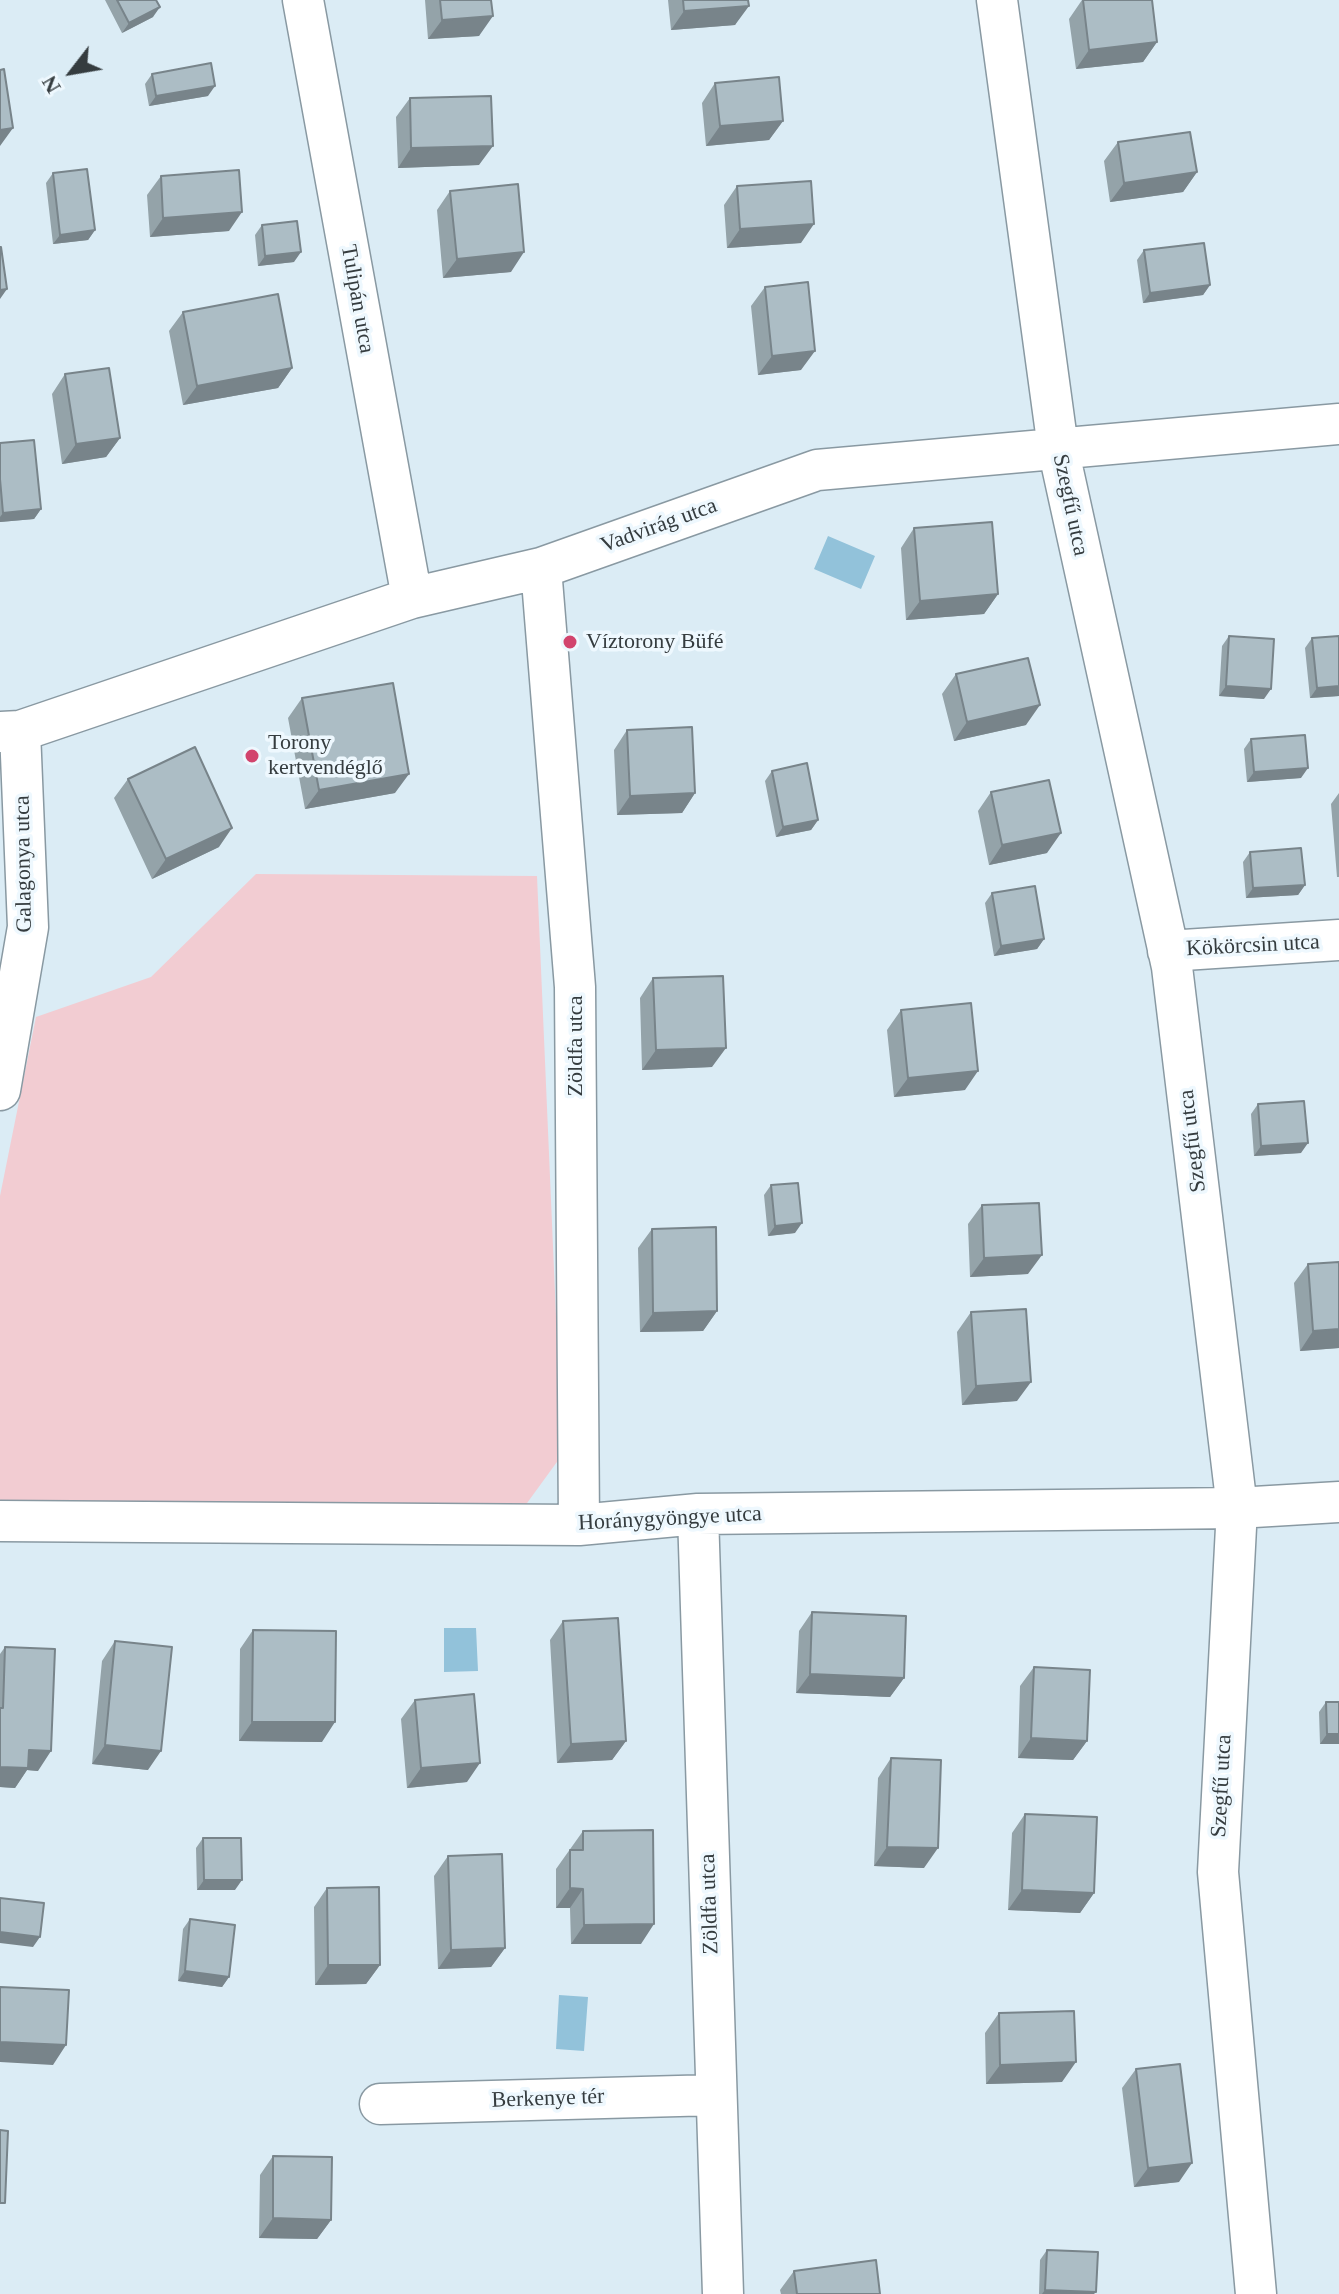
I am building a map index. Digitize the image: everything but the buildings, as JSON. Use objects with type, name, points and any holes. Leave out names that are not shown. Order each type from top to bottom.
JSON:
[{"type":"street","name":"Tulipán utca","points":[[303,0],[412,598]]},
{"type":"street","name":"Szegfű utca","points":[[997,0],[1058,448],[1168,951],[1237,1508],[1218,1872],[1256,2294]]},
{"type":"street","name":"Vadvirág utca","points":[[10,732],[412,598],[541,568],[817,470],[1339,424]]},
{"type":"street","name":"Zöldfa utca","points":[[541,568],[575,987],[579,1525]]},
{"type":"street","name":"Galagonya utca","points":[[0,1090],[28,927],[10,732]]},
{"type":"street","name":"Kökörcsin utca","points":[[1168,951],[1339,940]]},
{"type":"street","name":"Horánygyöngye utca","points":[[0,1521],[579,1525],[698,1514],[1237,1508],[1339,1502]]},
{"type":"street","name":"Zöldfa utca","points":[[698,1514],[723,2294]]},
{"type":"street","name":"Berkenye tér","points":[[380,2104],[716,2095]]},
{"type":"shaded area","points":[[256,874],[537,876],[562,1455],[522,1510],[0,1519],[0,1196],[36,1017],[151,977]]},
{"type":"water","points":[[828,536],[875,556],[861,589],[814,569]]},
{"type":"water","points":[[444,1628],[476,1628],[478,1671],[444,1672]]},
{"type":"water","points":[[559,1995],[588,1997],[584,2051],[556,2049]]},
{"type":"place","name":"Víztorony Büfé","points":[[570,642]]},
{"type":"place","name":"Torony kertvendéglő","points":[[252,756]]}]
